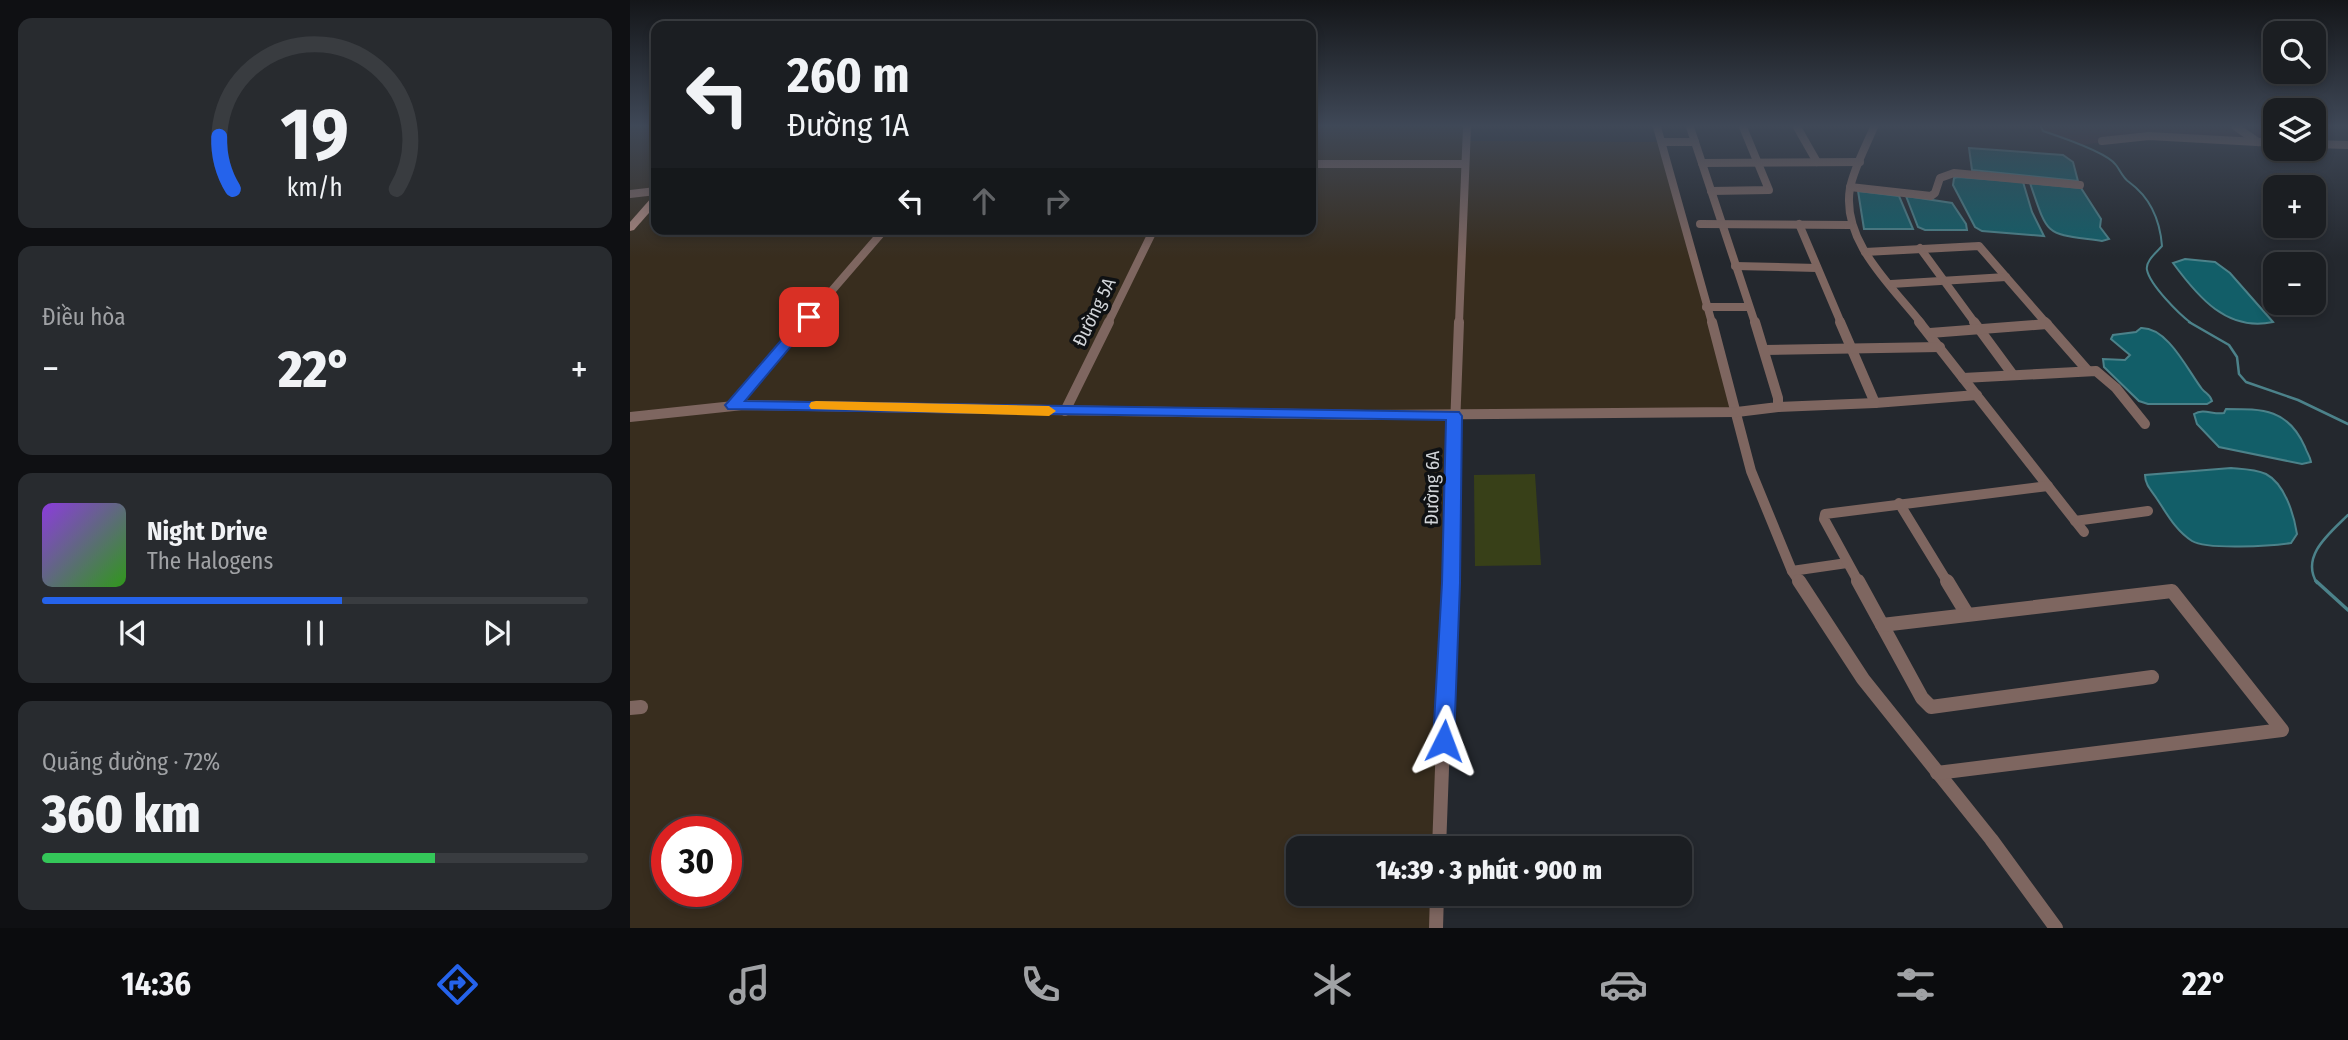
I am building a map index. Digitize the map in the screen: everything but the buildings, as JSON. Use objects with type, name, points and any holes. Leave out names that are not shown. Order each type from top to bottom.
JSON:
[{"type":"street","name":"Đường 6A","points":[[1440,836],[1465,170]]},
{"type":"street","points":[[1670,170],[1751,471],[1793,571],[1840,648],[1991,839],[2056,928]]},
{"type":"street","points":[[1704,170],[1778,398],[1778,407]]},
{"type":"street","points":[[1711,191],[1768,191],[1761,170]]},
{"type":"street","points":[[1857,170],[1850,187],[1850,225],[1866,252],[2084,532]]},
{"type":"street","points":[[1850,187],[1931,196],[1935,193],[1937,181],[1945,173],[2080,185]]},
{"type":"street","points":[[630,194],[651,192]]},
{"type":"street","points":[[630,228],[651,205]]},
{"type":"street","points":[[630,239],[651,216]]},
{"type":"street","points":[[1700,224],[1850,225]]},
{"type":"street","points":[[1799,224],[1875,402]]},
{"type":"street","points":[[733,405],[880,235]]},
{"type":"street","name":"Đường 5A","points":[[1065,411],[1151,235]]},
{"type":"street","points":[[1866,252],[1979,246],[2088,370]]},
{"type":"street","points":[[1920,248],[2013,375]]},
{"type":"street","points":[[1735,266],[1817,268]]},
{"type":"street","points":[[1891,284],[2006,277]]},
{"type":"street","points":[[1706,307],[1749,307]]},
{"type":"street","points":[[1930,333],[2047,324]]},
{"type":"street","points":[[1763,350],[1940,346]]},
{"type":"street","points":[[1964,378],[2096,370],[2104,375],[2145,424]]},
{"type":"street","points":[[630,416],[733,405],[1454,416],[1737,412],[1778,407],[1977,396]]},
{"type":"street","points":[[2048,486],[1899,502],[1825,514],[1824,519],[1922,698],[1931,707],[2152,677]]},
{"type":"street","points":[[1899,502],[1966,614]]},
{"type":"street","points":[[2075,521],[2148,511]]},
{"type":"street","points":[[1793,571],[1847,563]]},
{"type":"street","points":[[1882,625],[2172,590],[2282,730],[1937,773]]},
{"type":"street","points":[[1436,928],[1437,906]]},
{"type":"shaded area","points":[[630,170],[651,170],[651,235],[1316,235],[1316,170],[1668,170],[1733,411],[1458,413],[1435,836],[1286,836],[1286,906],[1432,906],[1431,928],[630,928]]},
{"type":"green space","points":[[1535,474],[1541,565],[1475,566],[1474,475]]},
{"type":"water","points":[[1975,170],[2075,170],[2078,181]]},
{"type":"water","points":[[1954,178],[2023,182],[2032,212],[2044,236],[1982,231],[1975,227],[1953,185]]},
{"type":"water","points":[[2030,183],[2081,188],[2101,219],[2100,227],[2109,239],[2102,241],[2069,236],[2052,230],[2041,215]]},
{"type":"water","points":[[1858,191],[1899,196],[1913,229],[1864,229]]},
{"type":"water","points":[[1906,196],[1952,203],[1967,230],[1925,230],[1918,227]]},
{"type":"water","points":[[2185,259],[2215,262],[2230,273],[2263,311],[2263,315],[2267,315],[2273,322],[2257,324],[2228,317],[2203,299],[2173,263]]},
{"type":"water","points":[[2141,328],[2151,330],[2168,342],[2212,401],[2207,404],[2148,404],[2139,401],[2104,367],[2103,359],[2125,360],[2130,355],[2111,339],[2113,335],[2136,332]]},
{"type":"water","points":[[2226,409],[2263,411],[2283,418],[2298,434],[2311,462],[2302,464],[2219,447],[2197,424],[2194,414],[2224,413]]},
{"type":"water","points":[[2231,468],[2262,472],[2278,485],[2288,501],[2296,526],[2297,534],[2291,543],[2211,546],[2192,541],[2172,522],[2145,479],[2145,475]]},
{"type":"waterway","points":[[2120,170],[2149,202],[2159,227],[2162,246],[2148,263],[2149,276],[2166,299],[2191,323]]},
{"type":"waterway","points":[[2189,322],[2229,345],[2237,357],[2239,374],[2246,382],[2298,400],[2348,424]]},
{"type":"waterway","points":[[2316,581],[2312,564],[2315,554],[2326,537],[2348,515]]},
{"type":"waterway","points":[[2316,581],[2348,610]]},
{"type":"slow traffic","points":[[816,406],[1049,411]]},
{"type":"route","points":[[809,317],[733,405],[1454,416],[1451,583],[1444,741]]}]
